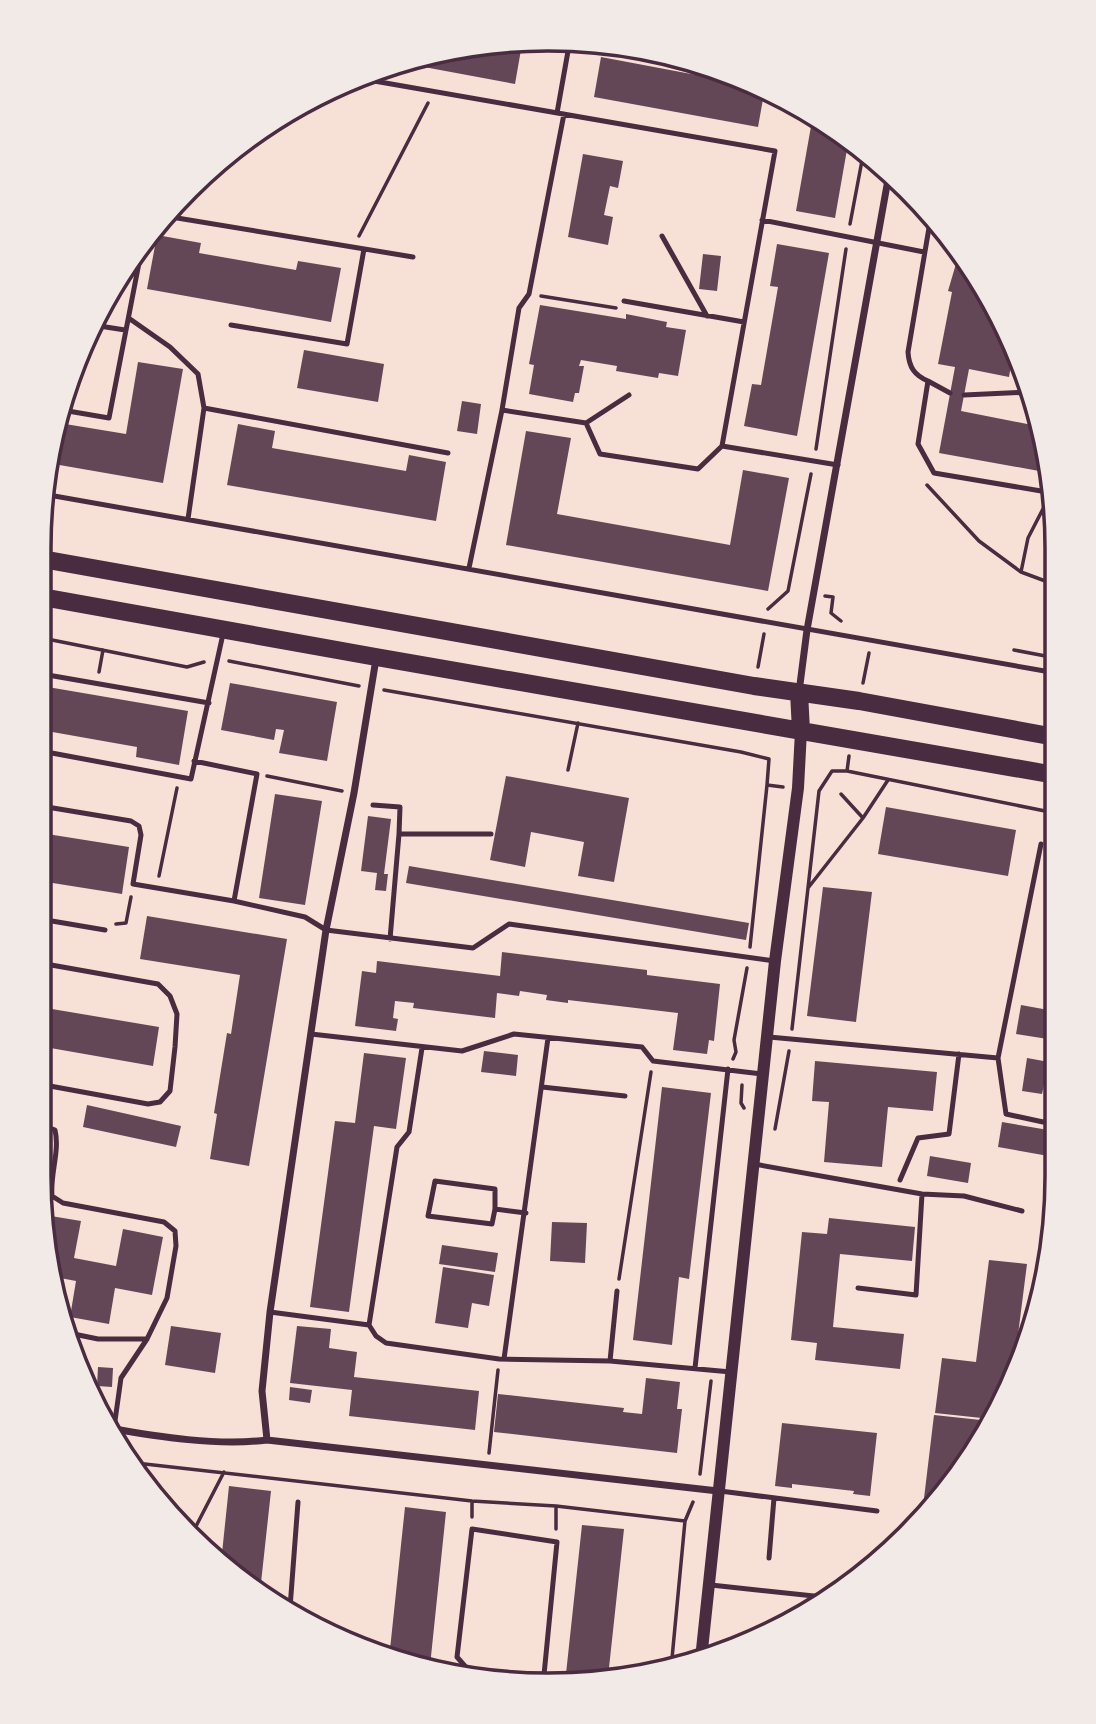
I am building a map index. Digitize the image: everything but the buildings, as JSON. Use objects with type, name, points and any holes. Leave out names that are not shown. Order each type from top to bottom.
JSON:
[{"type":"main road","points":[[51,561],[1045,735]]},
{"type":"main road","points":[[51,599],[1045,773]]},
{"type":"main road","points":[[799,692],[801,731]]},
{"type":"street","points":[[799,692],[807,630],[887,184]]},
{"type":"street","points":[[267,1440],[262,1391],[270,1312],[326,930],[354,793],[376,657]]},
{"type":"street","points":[[702,1649],[775,961],[798,788],[801,731]]},
{"type":"street","points":[[122,1432],[242,1443],[267,1440],[719,1491]]},
{"type":"lane","points":[[469,568],[502,410],[519,308],[529,294],[561,114],[569,52]]},
{"type":"lane","points":[[377,81],[775,151],[722,446],[698,469],[600,454],[586,423]]},
{"type":"lane","points":[[176,218],[413,257]]},
{"type":"lane","points":[[762,220],[924,253]]},
{"type":"lane","points":[[929,228],[908,352],[909,364],[917,377],[950,393]]},
{"type":"lane","points":[[662,236],[707,316]]},
{"type":"lane","points":[[230,325],[347,344],[364,249]]},
{"type":"lane","points":[[70,411],[109,418],[139,266]]},
{"type":"lane","points":[[624,301],[744,323]]},
{"type":"lane","points":[[130,319],[170,347],[198,374],[204,408],[188,519]]},
{"type":"lane","points":[[103,327],[125,330]]},
{"type":"lane","points":[[928,381],[918,444],[934,473],[1042,493]]},
{"type":"lane","points":[[964,395],[1020,392]]},
{"type":"lane","points":[[502,410],[586,423],[629,395]]},
{"type":"lane","points":[[204,408],[448,453]]},
{"type":"lane","points":[[722,446],[838,465]]},
{"type":"lane","points":[[54,496],[1045,671]]},
{"type":"lane","points":[[51,753],[191,779],[224,630]]},
{"type":"lane","points":[[51,675],[209,703]]},
{"type":"lane","points":[[194,761],[257,774],[234,901]]},
{"type":"lane","points":[[373,805],[400,807],[390,939]]},
{"type":"lane","points":[[51,808],[131,821],[139,825],[141,835],[133,884],[305,916],[326,930],[474,948],[509,924],[775,961]]},
{"type":"lane","points":[[400,834],[491,834]]},
{"type":"lane","points":[[1041,844],[998,1058],[1006,1114],[1045,1121]]},
{"type":"lane","points":[[51,921],[105,930]]},
{"type":"lane","points":[[51,965],[158,984],[170,996],[177,1014],[170,1091],[160,1102],[148,1104],[51,1086]]},
{"type":"lane","points":[[311,1034],[462,1051],[514,1034],[642,1047],[653,1060],[764,1074]]},
{"type":"lane","points":[[767,1037],[998,1058]]},
{"type":"lane","points":[[502,1359],[526,1213],[548,1038]]},
{"type":"lane","points":[[422,1048],[409,1132],[397,1147],[369,1325],[376,1336],[386,1343],[502,1359],[610,1361],[731,1372]]},
{"type":"lane","points":[[900,1180],[918,1138],[949,1134],[959,1054]]},
{"type":"lane","points":[[695,1368],[728,1069]]},
{"type":"lane","points":[[542,1087],[625,1096]]},
{"type":"lane","points":[[51,1128],[55,1130],[58,1139],[51,1175]]},
{"type":"lane","points":[[754,1164],[922,1194],[964,1196],[1022,1211]]},
{"type":"lane","points":[[435,1181],[495,1189],[495,1209],[492,1224],[428,1216],[435,1181]]},
{"type":"lane","points":[[51,1192],[52,1196],[62,1203],[164,1222],[175,1231],[176,1246],[167,1298],[147,1339],[121,1378],[114,1419]]},
{"type":"lane","points":[[858,1288],[916,1295],[922,1194]]},
{"type":"lane","points":[[495,1209],[526,1213]]},
{"type":"lane","points":[[610,1361],[617,1291]]},
{"type":"lane","points":[[270,1312],[369,1325]]},
{"type":"lane","points":[[77,1335],[98,1339],[147,1339]]},
{"type":"lane","points":[[719,1491],[877,1511]]},
{"type":"lane","points":[[769,1558],[774,1498]]},
{"type":"lane","points":[[291,1601],[298,1502]]},
{"type":"lane","points":[[465,1666],[457,1657],[472,1529],[557,1542],[544,1673]]},
{"type":"lane","points":[[709,1585],[814,1596]]},
{"type":"path","points":[[353,247],[435,91]]},
{"type":"path","points":[[529,294],[614,310],[624,301]]},
{"type":"path","points":[[926,485],[979,541],[1021,572],[1045,582]]},
{"type":"path","points":[[1021,572],[1028,538],[1043,509]]},
{"type":"path","points":[[814,594],[833,597],[831,613],[838,620],[852,622]]},
{"type":"path","points":[[51,640],[187,667],[218,659],[768,758],[749,957],[734,1040],[736,1052],[728,1069]]},
{"type":"path","points":[[1001,648],[1045,656]]},
{"type":"path","points":[[98,682],[103,650]]},
{"type":"path","points":[[568,770],[578,723]]},
{"type":"path","points":[[769,1165],[791,1039],[819,791],[832,771],[847,771],[1045,811]]},
{"type":"path","points":[[257,774],[354,793]]},
{"type":"path","points":[[156,888],[179,777]]},
{"type":"path","points":[[807,890],[863,818],[888,780]]},
{"type":"path","points":[[767,785],[819,791]]},
{"type":"path","points":[[841,794],[863,818]]},
{"type":"path","points":[[105,930],[119,922],[126,923],[133,884]]},
{"type":"path","points":[[617,1291],[653,1060]]},
{"type":"path","points":[[488,1465],[502,1359]]},
{"type":"path","points":[[143,1464],[472,1501],[555,1506],[685,1521]]},
{"type":"path","points":[[195,1527],[224,1472]]},
{"type":"path","points":[[555,1506],[557,1542]]}]
